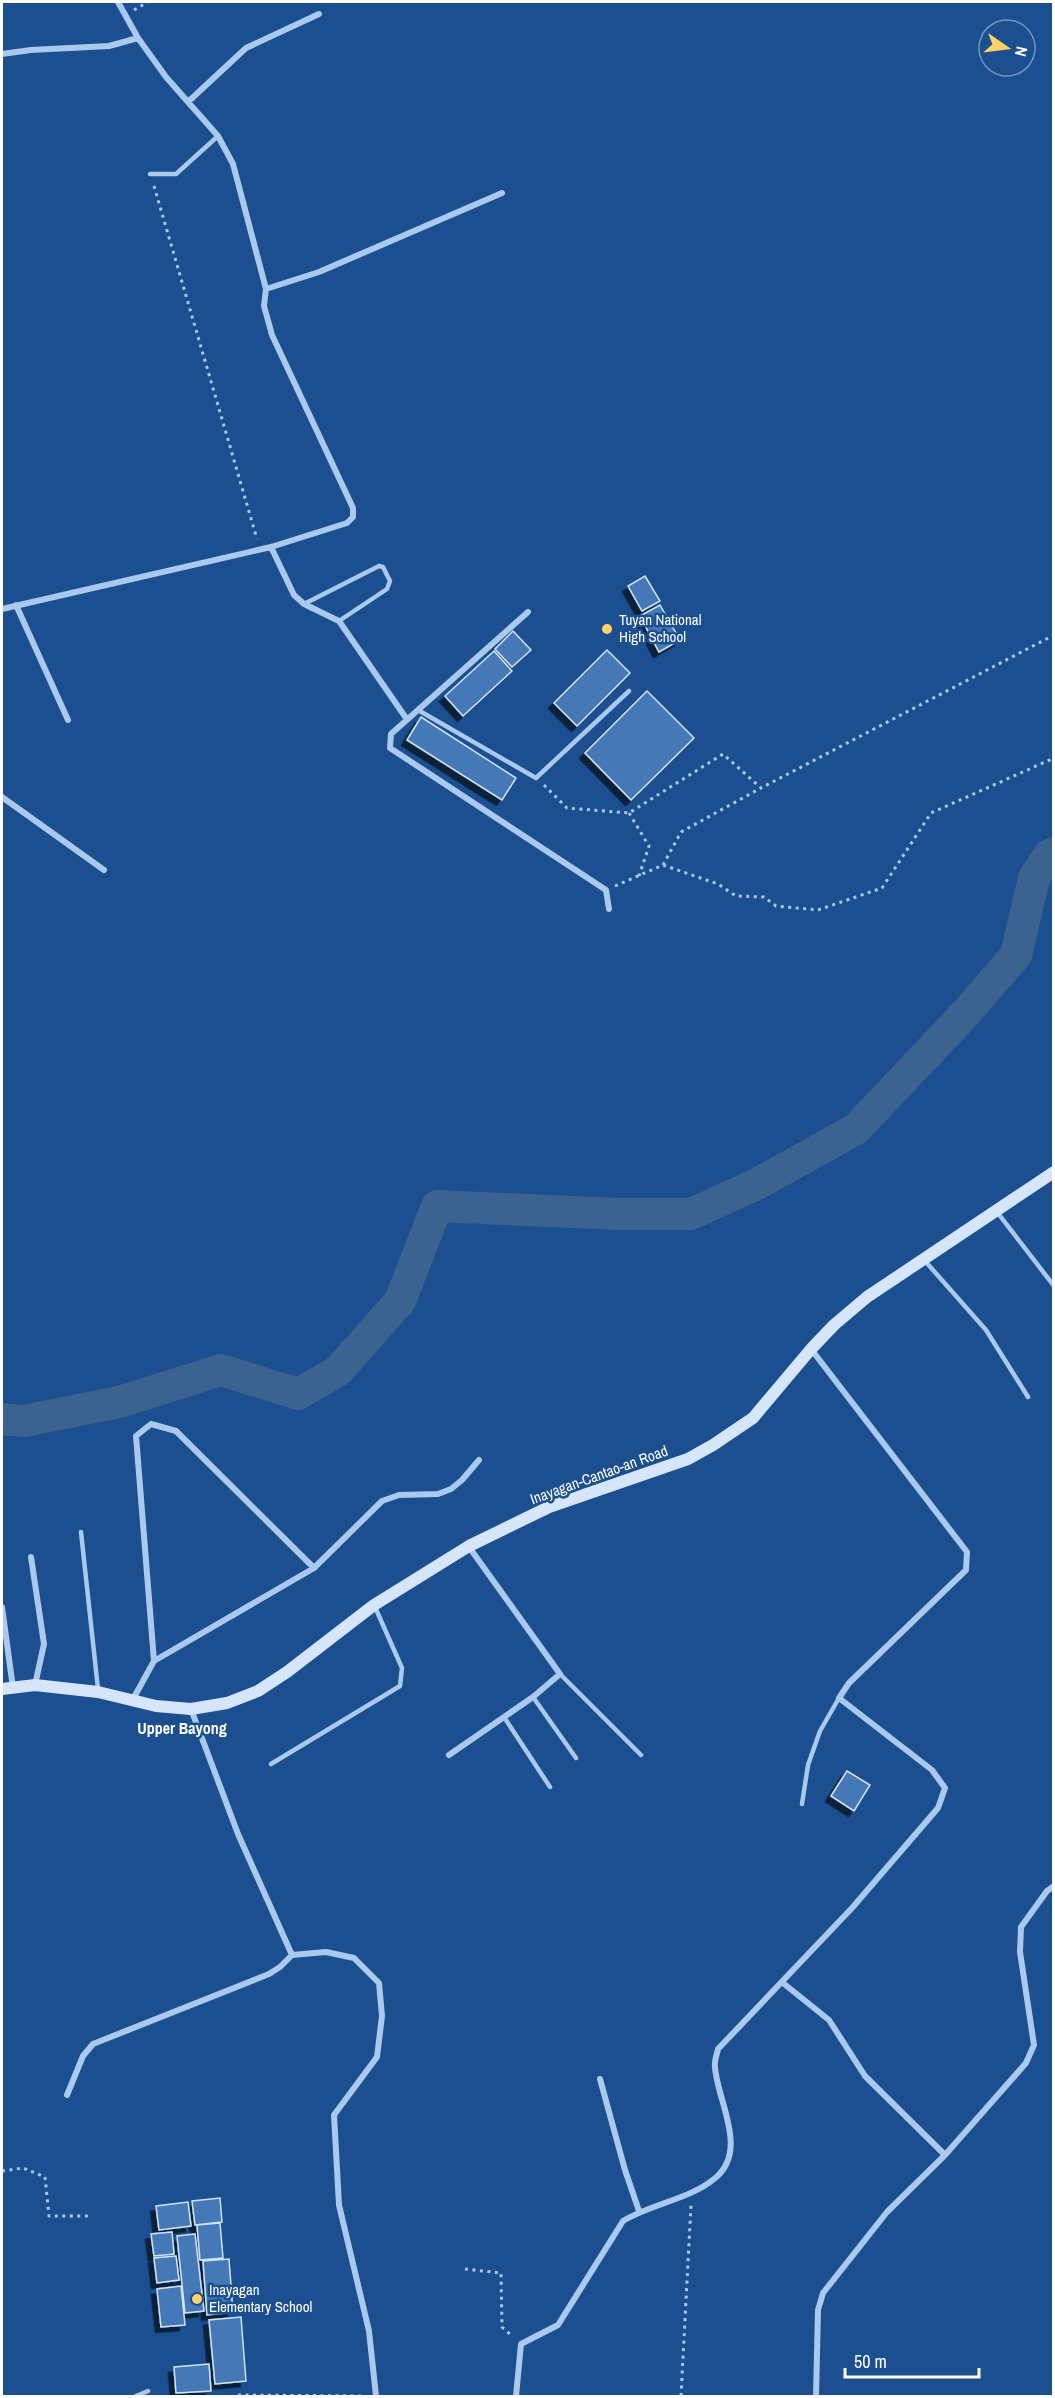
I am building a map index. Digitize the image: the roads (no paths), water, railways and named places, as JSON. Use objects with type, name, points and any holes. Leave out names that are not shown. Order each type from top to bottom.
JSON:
[{"type":"street","points":[[2,609],[271,548],[347,523],[352,518],[353,508],[272,335],[264,306],[266,289],[233,164],[218,136],[166,77],[138,38],[118,2]]},
{"type":"street","points":[[189,101],[246,48],[319,14]]},
{"type":"street","points":[[2,54],[31,50],[109,46],[138,38]]},
{"type":"street","points":[[266,289],[319,272],[502,193]]},
{"type":"street","points":[[271,548],[294,595],[304,604],[339,621],[406,718]]},
{"type":"street","points":[[16,605],[68,720]]},
{"type":"street","points":[[528,612],[418,710],[406,718],[391,734],[390,748],[606,890],[609,909]]},
{"type":"street","points":[[2,797],[104,870]]},
{"type":"street","name":"Inayagan-Cantao-an Road","points":[[8,1689],[35,1685],[98,1692],[131,1701],[191,1709],[227,1703],[258,1691],[287,1672],[374,1605],[468,1546],[549,1507],[688,1459],[713,1445],[753,1418],[811,1348],[867,1297],[1053,1172]]},
{"type":"street","points":[[516,2397],[521,2344],[558,2325],[623,2221],[639,2211],[714,2180],[725,2168],[731,2140],[714,2065],[718,2049],[852,1908],[938,1808],[945,1788],[932,1770],[839,1698],[849,1683],[881,1650],[966,1570],[967,1552],[811,1348]]},
{"type":"street","points":[[154,1660],[136,1436],[151,1424],[176,1431],[314,1568]]},
{"type":"street","points":[[131,1701],[154,1660],[314,1568],[382,1501],[399,1495],[438,1494],[451,1489],[479,1460]]},
{"type":"street","points":[[449,1755],[533,1696],[560,1674],[468,1546]]},
{"type":"street","points":[[31,1557],[44,1644],[35,1685]]},
{"type":"street","points":[[2,1607],[8,1689]]},
{"type":"street","points":[[191,1709],[238,1834],[292,1955]]},
{"type":"street","points":[[816,2397],[819,2310],[823,2294],[887,2212],[945,2155],[1026,2063],[1034,2045],[1020,1952],[1021,1926],[1053,1886]]},
{"type":"street","points":[[67,2095],[82,2056],[93,2044],[269,1974],[292,1955],[326,1952],[354,1958],[379,1983],[382,2016],[377,2057],[334,2115],[339,2205],[369,2331],[376,2396]]},
{"type":"street","points":[[783,1983],[829,2020],[865,2076],[945,2155]]},
{"type":"street","points":[[600,2079],[625,2170],[639,2211]]},
{"type":"lane","points":[[150,174],[176,174],[218,136]]},
{"type":"lane","points":[[304,604],[379,566],[383,567],[390,581],[387,589],[339,621]]},
{"type":"lane","points":[[418,710],[536,778],[629,692]]},
{"type":"lane","points":[[995,1210],[1053,1286]]},
{"type":"lane","points":[[922,1259],[940,1275],[986,1330],[1028,1397]]},
{"type":"lane","points":[[81,1532],[98,1692]]},
{"type":"lane","points":[[270,1764],[400,1686],[402,1668],[374,1605]]},
{"type":"lane","points":[[560,1674],[641,1755]]},
{"type":"lane","points":[[533,1696],[576,1758]]},
{"type":"lane","points":[[802,1804],[808,1765],[820,1731],[839,1698]]},
{"type":"lane","points":[[504,1717],[550,1787]]},
{"type":"lane","points":[[136,2397],[148,2391]]},
{"type":"waterway","points":[[2,1419],[24,1421],[119,1402],[221,1370],[298,1394],[338,1371],[400,1301],[437,1206],[618,1214],[691,1214],[757,1184],[856,1129],[964,1015],[1016,955],[1034,878],[1049,855],[1054,853]]},
{"type":"place","name":"Tuyan National High School","points":[[607,629]]},
{"type":"place","name":"Inayagan Elementary School","points":[[197,2299]]},
{"type":"district","name":"Upper Bayong","points":[[182,1728]]}]
